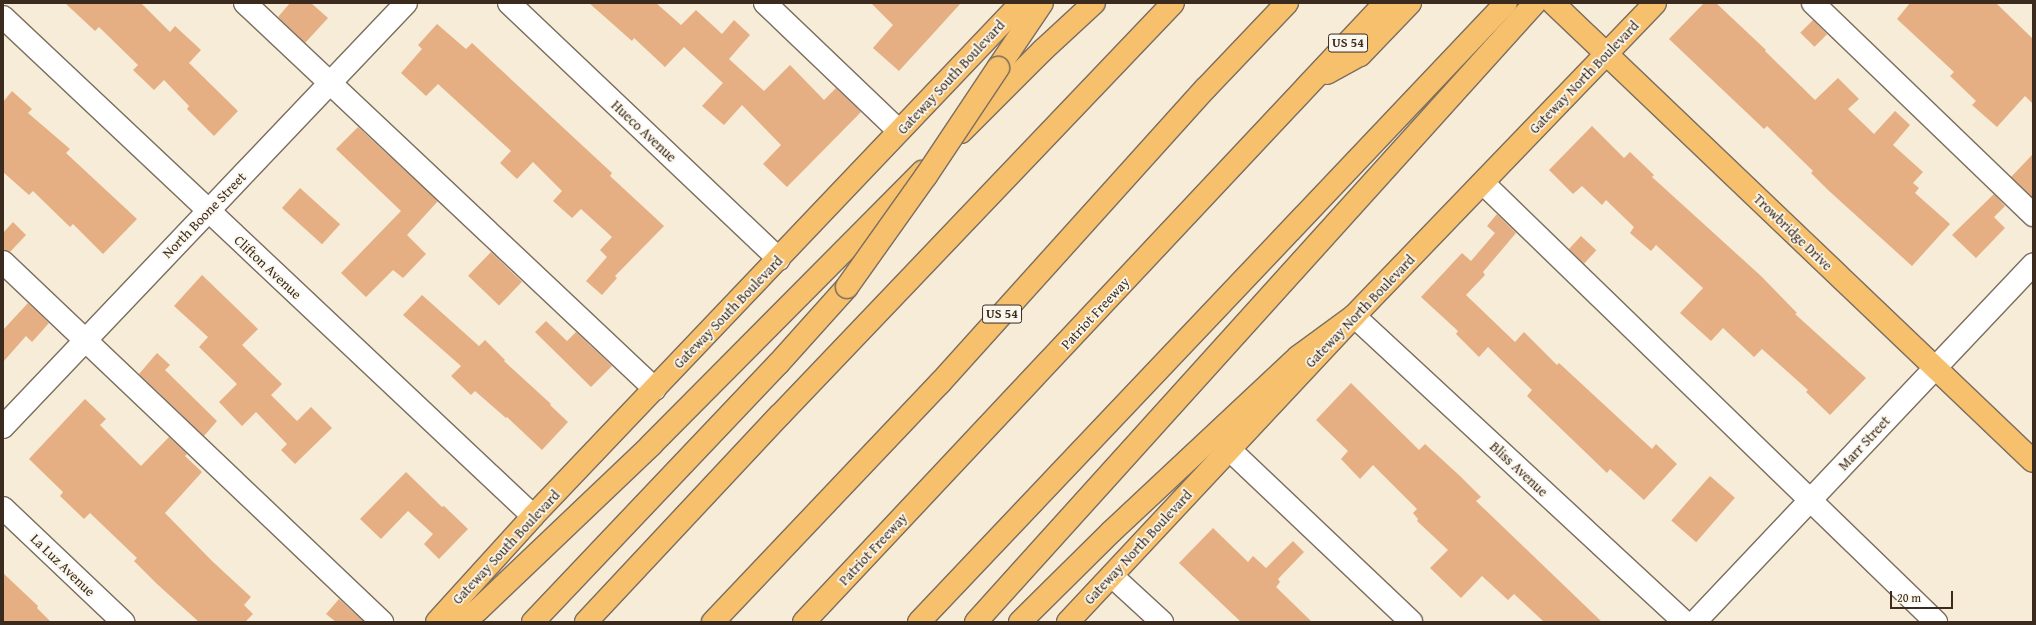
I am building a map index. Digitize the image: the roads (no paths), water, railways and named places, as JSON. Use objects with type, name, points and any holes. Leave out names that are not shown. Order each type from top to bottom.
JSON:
[{"type":"main road","name":"Gateway South Boulevard","points":[[437,622],[533,516],[1020,3]]},
{"type":"main road","points":[[532,622],[778,364],[847,287],[926,176],[1042,3]]},
{"type":"main road","points":[[464,622],[650,445],[1043,50],[1094,3]]},
{"type":"main road","points":[[586,622],[780,415],[1173,3]]},
{"type":"main road","name":"US 54","points":[[712,622],[940,383],[1205,89],[1287,3]]},
{"type":"main road","name":"Patriot Freeway","points":[[804,622],[1385,3]]},
{"type":"main road","points":[[1310,82],[1360,55],[1410,3]]},
{"type":"main road","points":[[919,622],[1506,3]]},
{"type":"main road","points":[[976,622],[1535,3]]},
{"type":"main road","name":"Trowbridge Drive","points":[[1553,3],[2033,461]]},
{"type":"main road","name":"Gateway North Boulevard","points":[[1068,622],[1354,316],[1483,183],[1605,53],[1655,3]]},
{"type":"main road","points":[[1020,622],[1111,532],[1298,358],[1354,316]]},
{"type":"street","points":[[245,3],[655,389]]},
{"type":"street","name":"North Boone Street","points":[[3,427],[84,340],[406,3]]},
{"type":"street","name":"Hueco Avenue","points":[[509,3],[779,258]]},
{"type":"street","points":[[765,3],[899,131]]},
{"type":"street","points":[[1813,3],[2033,214]]},
{"type":"street","name":"Clifton Avenue","points":[[3,17],[207,211],[533,516]]},
{"type":"street","points":[[1483,183],[1936,622]]},
{"type":"street","points":[[3,262],[382,622]]},
{"type":"street","name":"Marr Street","points":[[1695,622],[2033,264]]},
{"type":"street","name":"Bliss Avenue","points":[[1354,316],[1684,622]]},
{"type":"street","points":[[1229,449],[1411,622]]},
{"type":"street","name":"La Luz Avenue","points":[[3,508],[123,622]]},
{"type":"street","points":[[1112,576],[1162,622]]}]
